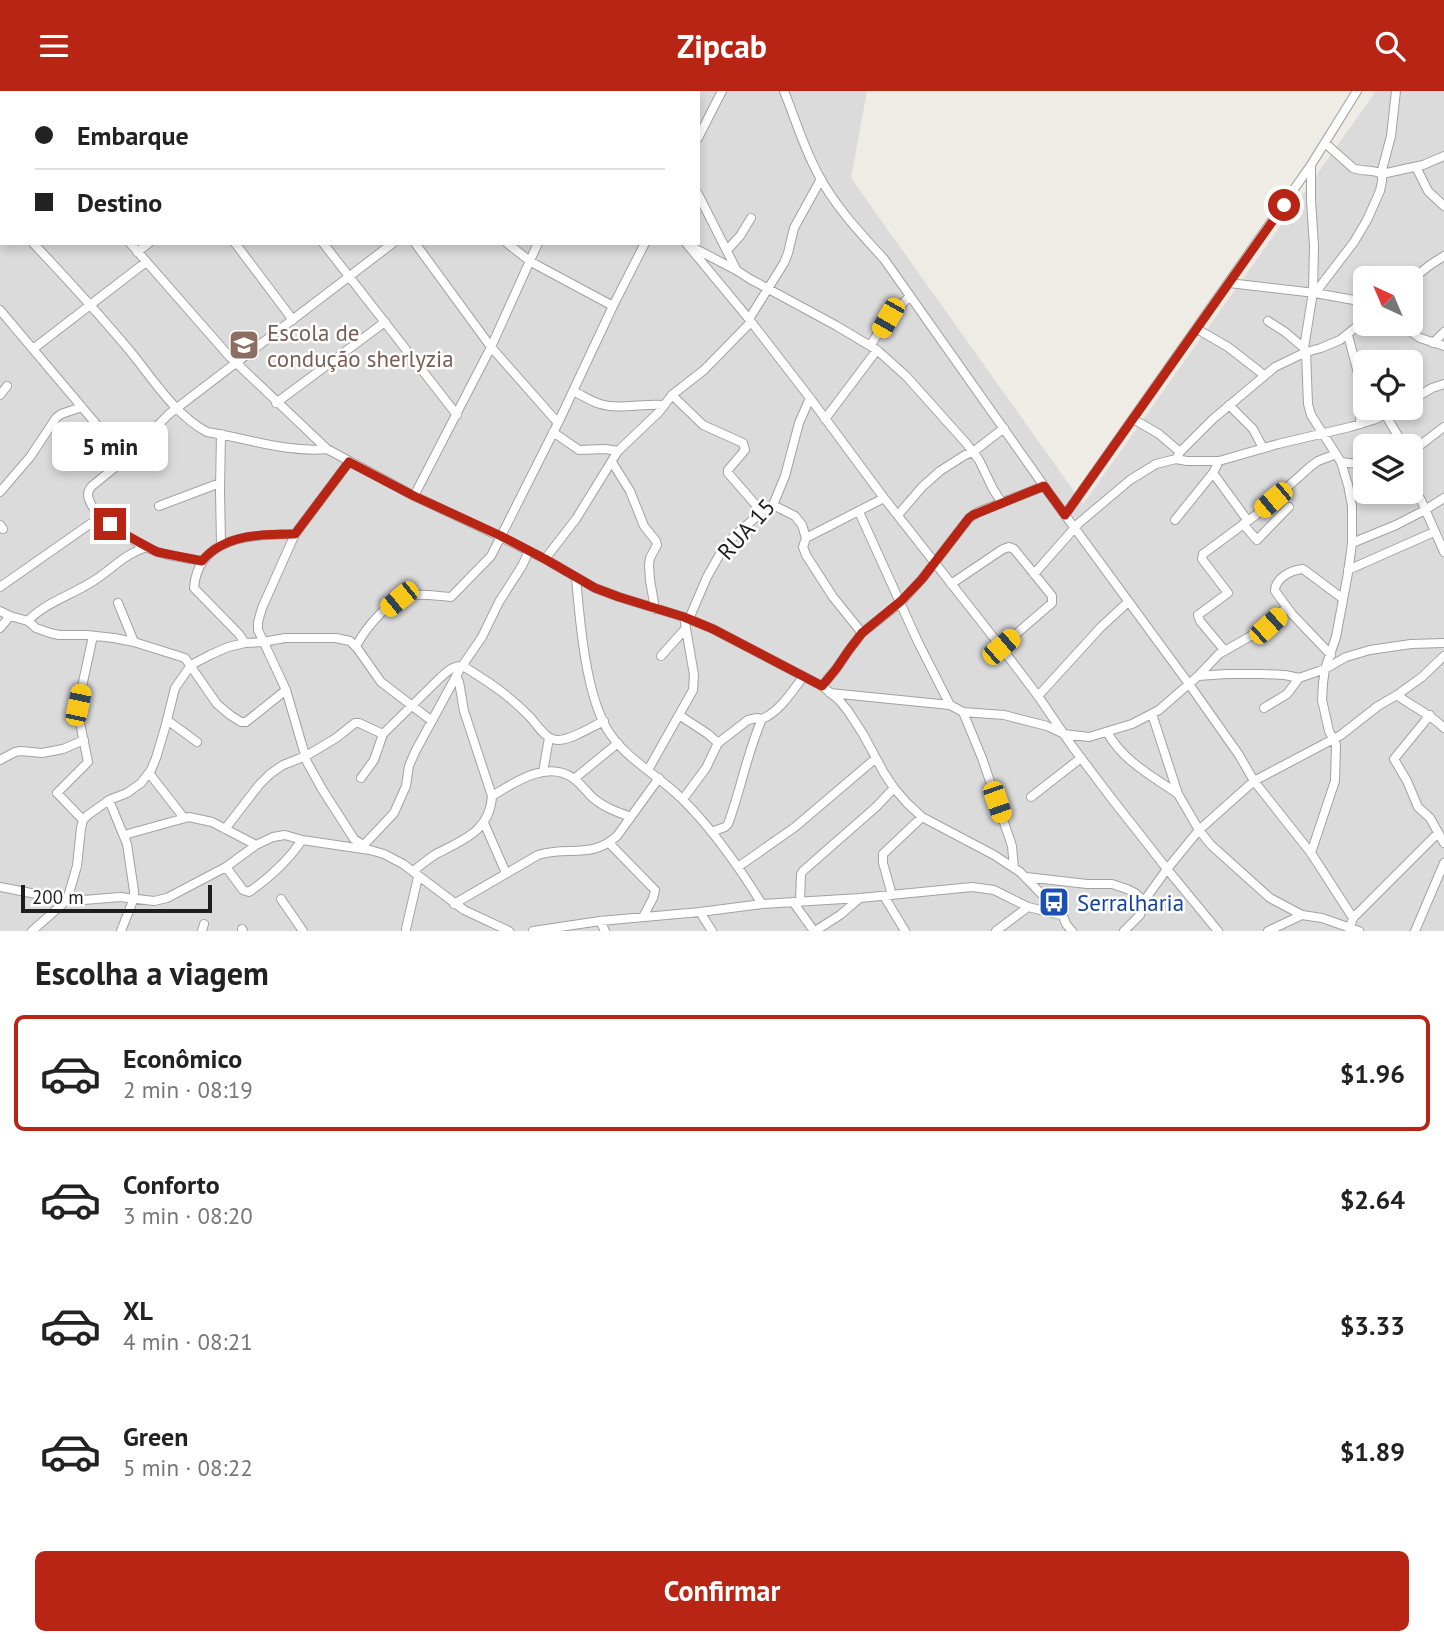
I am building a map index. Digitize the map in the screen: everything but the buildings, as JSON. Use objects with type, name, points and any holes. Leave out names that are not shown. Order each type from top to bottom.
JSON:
[{"type":"street","points":[[700,134],[722,91]]},
{"type":"street","points":[[784,91],[821,179],[884,259],[1044,486],[1189,684],[1254,781],[1311,853],[1354,925]]},
{"type":"street","points":[[1065,515],[1311,165],[1357,91]]},
{"type":"street","points":[[1314,292],[1354,242],[1380,191],[1381,170],[1391,135],[1396,91]]},
{"type":"street","points":[[1325,143],[1353,168],[1382,174],[1416,167],[1444,156]]},
{"type":"street","points":[[1311,165],[1314,292],[1305,350],[1308,404],[1315,424],[1338,458],[1351,496],[1352,543],[1336,637],[1325,669],[1322,700],[1329,731],[1336,745],[1335,781],[1311,853]]},
{"type":"street","points":[[1416,167],[1428,191],[1444,206]]},
{"type":"street","points":[[545,559],[576,519],[618,451],[672,395],[712,362],[750,321],[789,253],[794,228],[821,179]]},
{"type":"street","points":[[700,198],[736,270]]},
{"type":"street","points":[[727,249],[740,236],[751,218]]},
{"type":"street","points":[[35,245],[177,408],[197,427],[207,432],[296,449],[327,449]]},
{"type":"street","points":[[132,245],[232,360],[327,449],[414,496],[501,536],[595,588],[713,629],[822,686],[848,711],[894,788],[922,817],[993,855],[1026,877],[1063,916],[1072,931]]},
{"type":"street","points":[[138,252],[147,245]]},
{"type":"street","points":[[237,245],[293,320]]},
{"type":"street","points":[[325,245],[457,415]]},
{"type":"street","points":[[202,561],[157,552],[126,535],[100,517],[91,505],[89,491],[232,360],[293,320],[390,245]]},
{"type":"street","points":[[416,245],[491,347],[558,423]]},
{"type":"street","points":[[510,245],[531,262],[613,306]]},
{"type":"street","points":[[414,496],[491,347],[537,245]]},
{"type":"street","points":[[356,646],[369,626],[399,599],[411,595],[454,595],[491,556],[644,245]]},
{"type":"street","points":[[687,245],[810,398],[1038,696],[1081,758],[1218,931]]},
{"type":"street","points":[[688,245],[874,348],[906,376],[973,452],[1002,503]]},
{"type":"street","points":[[1423,271],[1444,256]]},
{"type":"street","points":[[33,349],[146,262]]},
{"type":"street","points":[[1229,283],[1314,292],[1353,300]]},
{"type":"street","points":[[825,419],[874,348],[888,318],[910,296]]},
{"type":"street","points":[[1,312],[124,460]]},
{"type":"street","points":[[1268,321],[1305,350]]},
{"type":"street","points":[[276,403],[385,322]]},
{"type":"street","points":[[1197,329],[1228,347],[1264,375]]},
{"type":"street","points":[[1034,574],[1079,523],[1130,480],[1156,464],[1178,455],[1264,375],[1305,350],[1331,344],[1353,331]]},
{"type":"street","points":[[1433,343],[1444,332]]},
{"type":"street","points":[[1348,335],[1360,381],[1360,424]]},
{"type":"street","points":[[1417,336],[1444,347]]},
{"type":"street","points":[[1423,393],[1444,384]]},
{"type":"street","points":[[0,395],[8,386]]},
{"type":"street","points":[[573,391],[600,404],[664,405]]},
{"type":"street","points":[[672,395],[703,425],[743,443],[744,450],[728,473],[762,512]]},
{"type":"street","name":"RUA 15","points":[[687,618],[720,554],[734,536],[773,505],[810,398]]},
{"type":"street","points":[[1229,405],[1253,429],[1263,448]]},
{"type":"street","points":[[0,492],[30,457],[56,418],[82,407]]},
{"type":"street","points":[[1133,419],[1159,434],[1186,461],[1219,461],[1370,420]]},
{"type":"street","points":[[898,515],[940,471],[965,454],[973,452],[1004,428]]},
{"type":"street","points":[[1423,443],[1444,428]]},
{"type":"street","points":[[115,447],[152,431]]},
{"type":"street","points":[[553,432],[579,450],[618,451]]},
{"type":"street","points":[[221,544],[222,434]]},
{"type":"street","points":[[1224,651],[1198,615],[1228,593],[1202,557],[1318,461],[1338,458],[1353,462]]},
{"type":"street","points":[[1175,520],[1213,473],[1219,461]]},
{"type":"street","points":[[349,462],[295,534],[262,608],[258,629],[286,690],[314,776],[354,839],[362,847]]},
{"type":"street","points":[[612,462],[630,491],[644,526],[656,541],[649,565],[655,609]]},
{"type":"street","points":[[1213,473],[1257,540],[1289,507]]},
{"type":"street","points":[[159,506],[220,483]]},
{"type":"street","points":[[822,686],[862,633],[901,601],[935,564],[969,518],[1044,486]]},
{"type":"street","points":[[806,538],[884,498]]},
{"type":"street","points":[[1352,543],[1396,525],[1444,498]]},
{"type":"street","points":[[1423,504],[1444,552]]},
{"type":"street","points":[[773,505],[795,516],[802,524],[806,538],[803,547],[806,555],[833,597],[862,633]]},
{"type":"street","points":[[859,512],[950,705]]},
{"type":"street","points":[[0,587],[100,517]]},
{"type":"street","points":[[1348,571],[1434,532]]},
{"type":"street","points":[[245,643],[194,588],[202,561],[221,544],[250,537],[295,534]]},
{"type":"street","points":[[28,621],[37,612],[100,576],[127,554],[146,547]]},
{"type":"street","points":[[951,584],[1009,547],[1014,549],[1052,596],[1052,603],[1001,647]]},
{"type":"street","points":[[362,847],[394,813],[406,786],[409,766],[415,752],[529,551]]},
{"type":"street","points":[[1331,655],[1286,608],[1275,588],[1287,574],[1305,569],[1342,598]]},
{"type":"street","points":[[576,577],[586,661],[607,729],[618,743],[683,799],[711,832],[762,904]]},
{"type":"street","points":[[1038,696],[1128,602]]},
{"type":"street","points":[[118,603],[134,642]]},
{"type":"street","points":[[830,692],[950,705],[963,712],[1025,719],[1064,734],[1089,737],[1132,723],[1159,710],[1224,651],[1258,632],[1286,608]]},
{"type":"street","points":[[0,611],[28,621],[36,628],[59,635],[114,638],[185,658],[217,704],[241,722],[246,722],[286,690]]},
{"type":"street","points":[[0,628],[10,616]]},
{"type":"street","points":[[648,770],[691,695],[694,685],[687,618]]},
{"type":"street","points":[[661,656],[686,628]]},
{"type":"street","points":[[83,820],[57,790],[88,762],[79,723],[78,705],[93,636]]},
{"type":"street","points":[[32,931],[67,900],[77,866],[83,820],[109,800],[134,789],[149,773],[156,758],[175,688],[191,665],[228,647],[245,643],[285,638],[336,638],[350,641],[380,682],[432,721]]},
{"type":"street","points":[[1198,676],[1262,674],[1299,678],[1325,669],[1346,657],[1370,650],[1411,644],[1444,643]]},
{"type":"street","points":[[1124,931],[1140,915],[1144,901],[1199,830],[1254,781],[1333,740],[1422,677],[1444,656]]},
{"type":"street","points":[[361,778],[374,760],[383,734],[458,665],[502,691],[549,738],[559,740],[570,737],[604,721]]},
{"type":"street","points":[[406,929],[416,874],[435,855],[463,841],[484,823],[491,807],[492,796],[464,711],[456,676]]},
{"type":"street","points":[[683,799],[706,768],[718,743],[748,720],[769,716],[803,677]]},
{"type":"street","points":[[1264,708],[1287,694],[1299,678]]},
{"type":"street","points":[[1397,695],[1430,715],[1444,728]]},
{"type":"street","points":[[963,712],[1012,846],[1014,868]]},
{"type":"street","points":[[1152,714],[1178,793],[1210,845],[1270,898],[1302,915],[1354,925]]},
{"type":"street","points":[[679,715],[718,743]]},
{"type":"street","points":[[1430,715],[1394,759],[1418,807],[1430,818],[1444,843]]},
{"type":"street","points":[[711,832],[728,824],[762,719]]},
{"type":"street","points":[[167,720],[197,742]]},
{"type":"street","points":[[225,829],[254,791],[282,765],[306,756],[355,723],[383,734]]},
{"type":"street","points":[[1107,732],[1113,743],[1130,760],[1178,793]]},
{"type":"street","points":[[543,772],[549,738]]},
{"type":"street","points":[[0,760],[15,752],[42,753],[63,749],[84,740]]},
{"type":"street","points":[[574,779],[618,743]]},
{"type":"street","points":[[1031,797],[1081,758]]},
{"type":"street","points":[[737,867],[794,827],[875,759]]},
{"type":"street","points":[[492,796],[530,776],[543,772],[561,772],[574,779],[601,804],[631,817]]},
{"type":"street","points":[[149,773],[184,817]]},
{"type":"street","points":[[454,904],[542,853],[585,851],[609,843],[617,837],[659,778]]},
{"type":"street","points":[[860,898],[840,915],[814,931],[797,902],[801,874],[894,788]]},
{"type":"street","points":[[109,800],[124,835],[134,898],[121,931]]},
{"type":"street","points":[[124,835],[184,817],[195,817],[256,845]]},
{"type":"street","points":[[905,931],[888,896],[883,854],[922,817]]},
{"type":"street","points":[[484,823],[506,873]]},
{"type":"street","points":[[1354,925],[1438,833]]},
{"type":"street","points":[[0,887],[67,900],[120,897],[155,901],[167,898],[226,867],[256,845],[278,836],[290,836],[302,840],[362,847],[384,854],[416,874],[454,904],[509,931]]},
{"type":"street","points":[[226,867],[243,890],[249,892],[263,883],[302,840]]},
{"type":"street","points":[[609,843],[654,890],[643,917]]},
{"type":"street","points":[[1415,931],[1444,863]]},
{"type":"street","points":[[1026,877],[1112,884],[1135,893],[1144,901]]},
{"type":"street","points":[[533,931],[762,904],[964,888],[994,890],[1028,907],[1063,916]]},
{"type":"street","points":[[282,899],[303,931]]},
{"type":"street","points":[[996,931],[1028,907]]},
{"type":"street","points":[[700,912],[712,931]]},
{"type":"street","points":[[1268,931],[1302,915]]},
{"type":"street","points":[[600,921],[605,931]]},
{"type":"shaded area","points":[[700,91],[867,91],[851,178],[1083,504],[1376,91],[1444,91],[1444,931],[0,931],[0,245],[700,245]]},
{"type":"place","name":"Escola de condução sherlyzia","points":[[244,345]]},
{"type":"place","name":"Serralharia","points":[[1054,902]]},
{"type":"route","points":[[110,524],[157,552],[202,561],[221,544],[272,534],[295,534],[349,462],[414,496],[501,536],[595,588],[713,629],[822,686],[862,633],[908,595],[973,515],[1044,486],[1065,515],[1284,205]]}]
